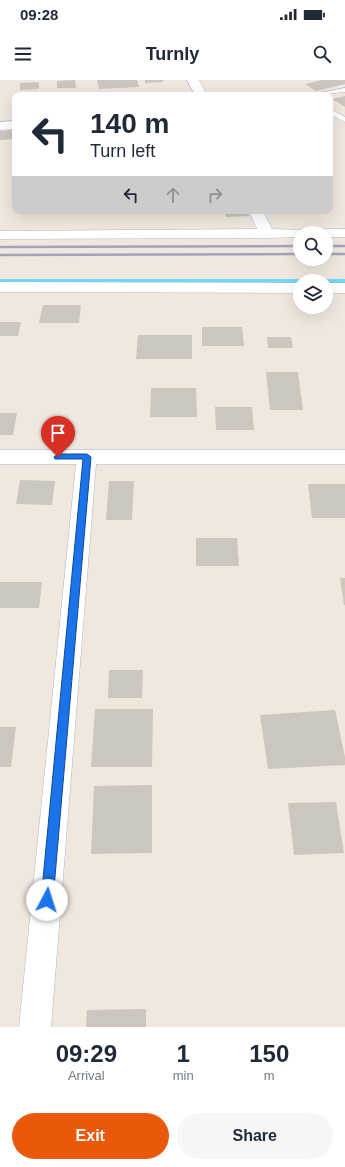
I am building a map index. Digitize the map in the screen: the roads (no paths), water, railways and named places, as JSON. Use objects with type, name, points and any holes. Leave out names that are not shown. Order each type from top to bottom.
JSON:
[{"type":"street","points":[[193,80],[199,92]]},
{"type":"street","points":[[0,126],[12,125]]},
{"type":"street","points":[[257,214],[267,234]]},
{"type":"street","points":[[0,235],[293,233]]},
{"type":"street","points":[[333,233],[345,233]]},
{"type":"street","points":[[0,287],[293,288]]},
{"type":"street","points":[[333,288],[345,288]]},
{"type":"street","points":[[0,457],[345,457]]},
{"type":"street","points":[[35,1027],[87,457]]},
{"type":"lane","points":[[333,92],[345,90]]},
{"type":"lane","points":[[333,113],[345,120]]},
{"type":"waterway","points":[[0,281],[345,281]]},
{"type":"railway","points":[[0,247],[293,246]]},
{"type":"railway","points":[[333,246],[345,246]]},
{"type":"railway","points":[[0,255],[293,254]]},
{"type":"railway","points":[[333,254],[345,254]]}]
